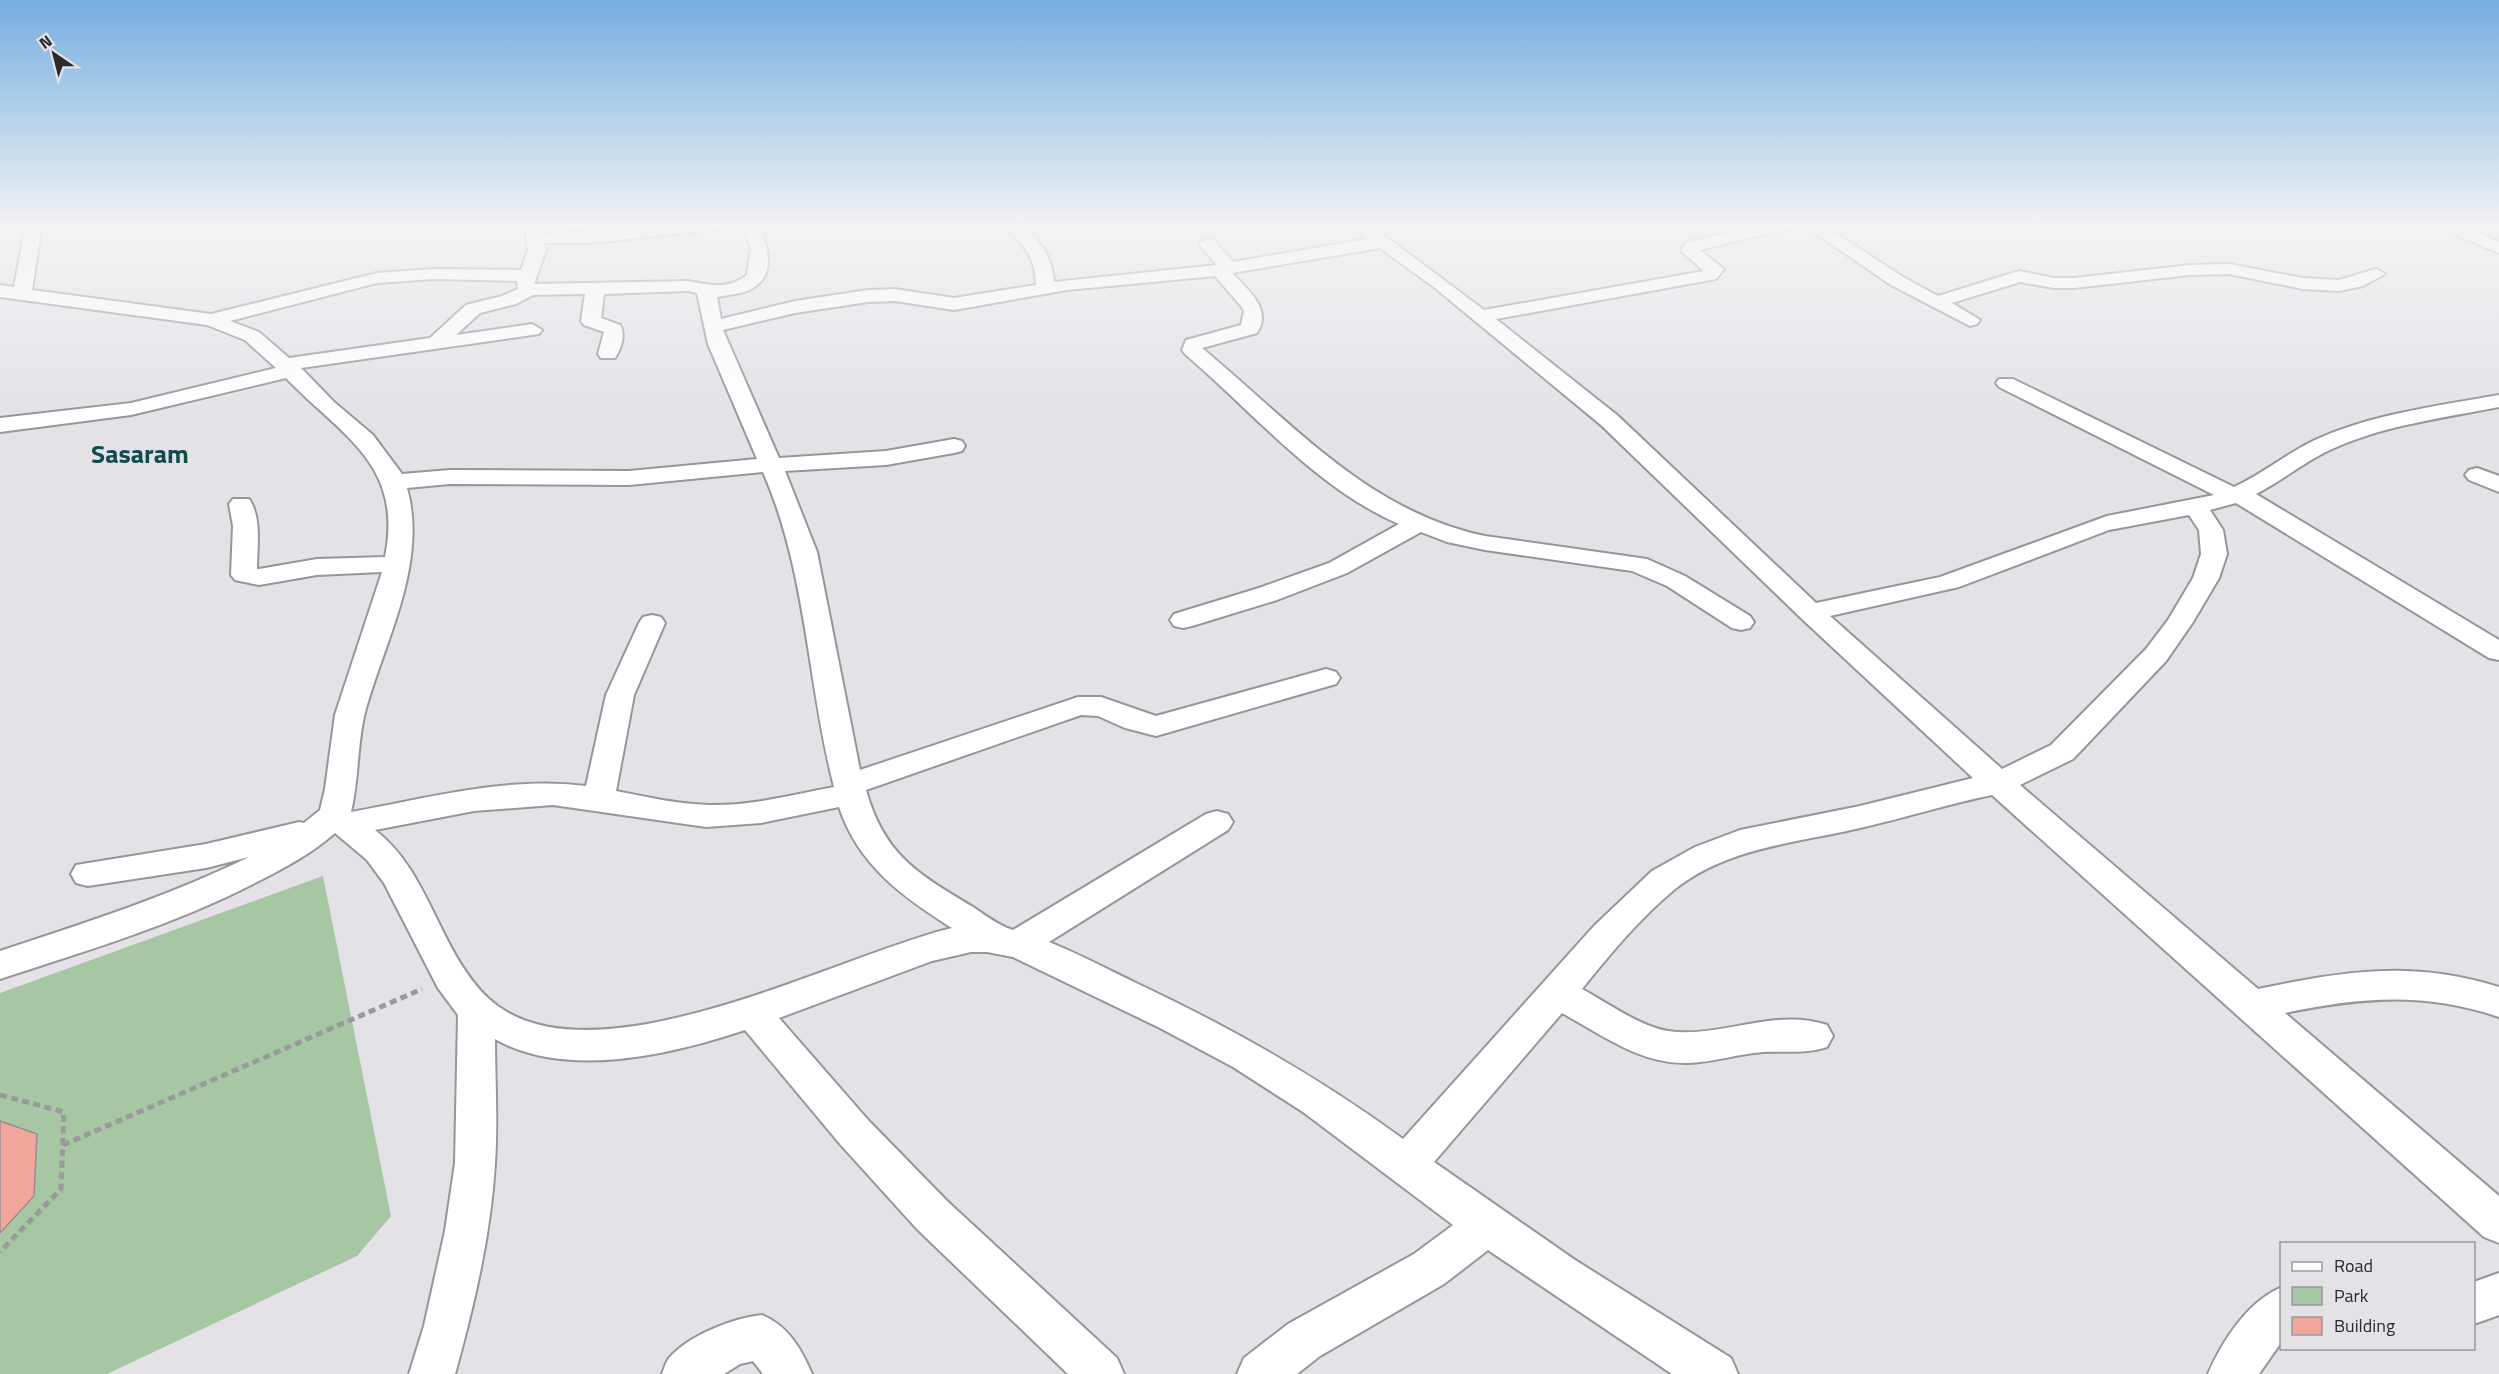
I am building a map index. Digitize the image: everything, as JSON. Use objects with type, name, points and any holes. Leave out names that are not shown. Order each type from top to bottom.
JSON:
[{"type":"street","points":[[211,320],[337,288]]},
{"type":"street","points":[[436,343],[473,309],[509,300],[523,288]]},
{"type":"street","points":[[586,288],[623,288]]},
{"type":"street","points":[[700,288],[706,294],[712,327],[748,419],[788,503],[810,577],[817,637],[850,790],[856,813],[872,845],[897,870],[1007,942],[1190,1023],[1318,1100],[1488,1225],[1620,1317],[1715,1374]]},
{"type":"street","points":[[706,294],[732,288]]},
{"type":"street","points":[[712,327],[795,307],[868,296],[895,295],[954,304],[1044,288]]},
{"type":"street","points":[[1238,288],[1253,311],[1251,329],[1199,342],[1193,345],[1192,350],[1247,397],[1304,452],[1379,504],[1418,524],[1456,537],[1638,564],[1676,581],[1741,622]]},
{"type":"street","points":[[1444,288],[1610,420],[1810,612],[1998,783],[2499,1223]]},
{"type":"street","points":[[1481,316],[1637,288]]},
{"type":"street","points":[[1911,288],[1970,320]]},
{"type":"street","points":[[1937,302],[1983,288]]},
{"type":"street","points":[[596,289],[591,321],[613,329],[614,334],[608,354]]},
{"type":"street","points":[[0,965],[130,922],[208,892],[274,859],[332,822],[341,789],[350,715],[398,564],[400,525],[394,482],[380,455],[326,407],[289,367],[252,336],[211,320],[11,292]]},
{"type":"street","points":[[0,426],[131,409],[230,387],[289,367],[532,330]]},
{"type":"street","points":[[2006,383],[2079,422],[2153,452],[2236,495],[2499,652]]},
{"type":"street","points":[[1810,612],[1939,585],[1990,569],[2099,526],[2142,514],[2195,506],[2236,495],[2302,456],[2341,437],[2396,421],[2499,401]]},
{"type":"street","points":[[394,482],[450,477],[629,478],[771,465],[886,458],[954,446]]},
{"type":"street","points":[[2477,475],[2499,485]]},
{"type":"street","points":[[241,504],[245,526],[244,575],[259,577],[316,567],[398,564]]},
{"type":"street","points":[[1406,1164],[1634,905],[1664,880],[1707,855],[1740,842],[1860,817],[1941,795],[1998,783],[2062,752],[2156,655],[2180,622],[2206,579],[2214,554],[2211,530],[2195,506]]},
{"type":"street","points":[[1183,620],[1268,594],[1338,568],[1418,524]]},
{"type":"street","points":[[599,798],[620,695],[652,623]]},
{"type":"street","points":[[88,874],[206,856],[332,822],[512,796],[551,794],[599,798],[680,814],[736,816],[850,790],[1078,705],[1095,703],[1108,706],[1142,725],[1156,726],[1326,678]]},
{"type":"street","points":[[332,822],[383,856],[408,895],[450,976],[477,1010],[514,1033],[559,1045],[618,1044],[697,1028],[752,1012],[926,949],[967,940],[1007,942],[1217,822]]},
{"type":"street","points":[[2252,1005],[2335,987],[2398,983],[2436,984],[2470,991],[2499,1002]]},
{"type":"street","points":[[1557,993],[1645,1041],[1669,1047],[1691,1047],[1762,1037],[1814,1036]]},
{"type":"street","points":[[432,1374],[447,1326],[466,1231],[475,1163],[477,1010]]},
{"type":"street","points":[[752,1012],[854,1132],[932,1215],[1101,1374]]},
{"type":"street","points":[[1260,1374],[1304,1340],[1429,1269],[1488,1225]]},
{"type":"street","points":[[2475,1304],[2499,1294]]},
{"type":"street","points":[[2231,1374],[2270,1319],[2280,1312]]},
{"type":"street","points":[[685,1374],[720,1347],[744,1339],[762,1338],[776,1353],[789,1374]]},
{"type":"path","points":[[63,1145],[450,976]]},
{"type":"path","points":[[0,1095],[64,1112],[61,1189],[0,1252]]},
{"type":"green space","points":[[323,876],[391,1216],[357,1256],[107,1374],[0,1374],[0,993]]},
{"type":"building","points":[[0,1121],[37,1134],[34,1196],[0,1233]]},
{"type":"district","name":"Sasaram","points":[[140,453]]}]
